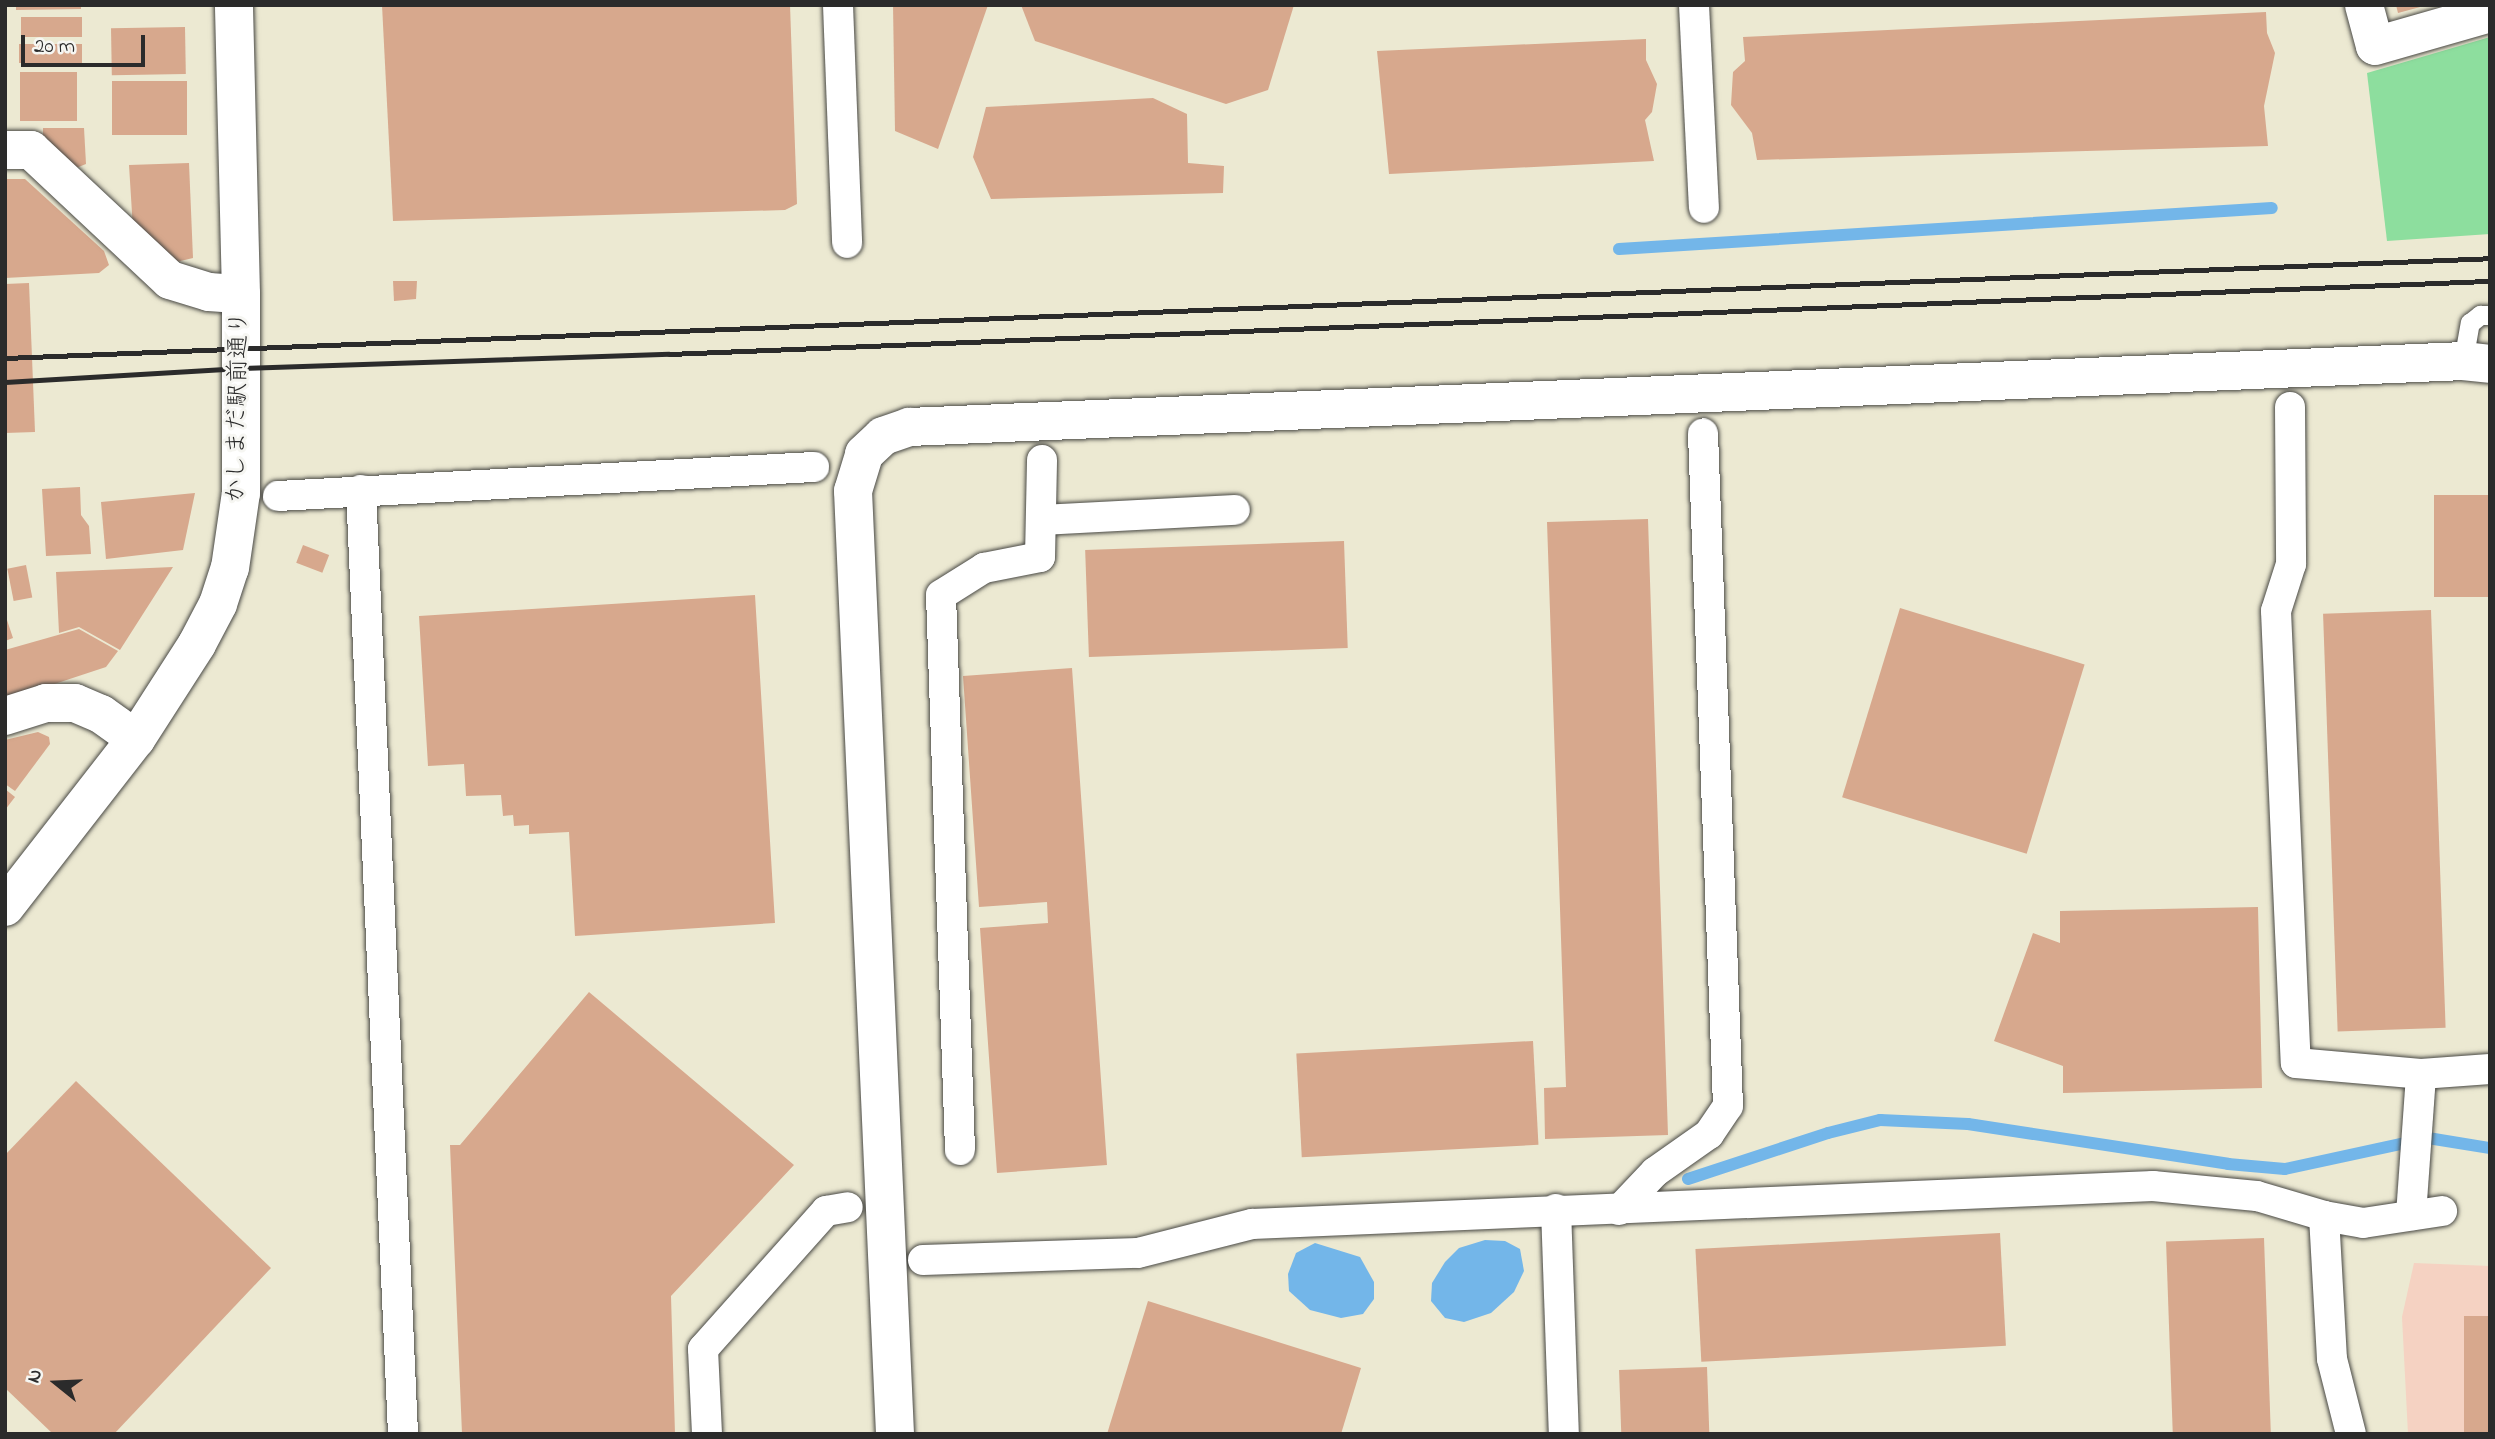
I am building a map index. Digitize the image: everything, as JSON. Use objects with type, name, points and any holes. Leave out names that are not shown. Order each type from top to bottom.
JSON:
[{"type":"street","name":"かしまだ駅前通り","points":[[5,907],[136,738],[197,644],[218,604],[230,568],[241,493],[241,294],[234,5]]},
{"type":"street","points":[[838,5],[847,243]]},
{"type":"street","points":[[1694,5],[1704,208]]},
{"type":"street","points":[[2364,5],[2375,46],[2490,13]]},
{"type":"street","points":[[5,150],[31,150],[170,280],[209,292],[241,294]]},
{"type":"street","points":[[895,1434],[852,491],[864,454],[883,436],[909,427],[2477,362]]},
{"type":"street","points":[[2290,407],[2291,564],[2276,611],[2296,1063],[2421,1074],[2490,1069]]},
{"type":"street","points":[[1619,1210],[1655,1172],[1709,1134],[1728,1106],[1703,433]]},
{"type":"street","points":[[960,1150],[941,595],[984,568],[1040,557],[1042,460]]},
{"type":"street","points":[[278,496],[361,489],[814,467]]},
{"type":"street","points":[[361,489],[403,1434]]},
{"type":"street","points":[[1042,520],[1236,510]]},
{"type":"street","points":[[5,716],[46,703],[75,702],[100,714],[136,738]]},
{"type":"street","points":[[2411,1215],[2421,1074]]},
{"type":"street","points":[[923,1260],[1138,1253],[1252,1224],[1556,1209],[1619,1210],[2153,1186],[2257,1196],[2324,1216],[2363,1223],[2442,1210]]},
{"type":"street","points":[[707,1434],[703,1349],[826,1211],[848,1207]]},
{"type":"street","points":[[1556,1209],[1564,1434]]},
{"type":"street","points":[[2324,1216],[2332,1359],[2351,1434]]},
{"type":"lane","points":[[2477,362],[2470,323],[2480,315],[2490,315]]},
{"type":"shaded area","points":[[2414,1263],[2490,1266],[2490,1434],[2408,1434],[2402,1317]]},
{"type":"green space","points":[[2490,37],[2490,234],[2387,241],[2367,73]]},
{"type":"water","points":[[1485,1240],[1505,1241],[1520,1249],[1524,1271],[1514,1292],[1491,1313],[1464,1322],[1445,1318],[1431,1301],[1432,1283],[1445,1262],[1459,1248]]},
{"type":"water","points":[[1315,1243],[1360,1257],[1374,1282],[1374,1299],[1363,1314],[1341,1318],[1310,1310],[1289,1291],[1288,1274],[1296,1253]]},
{"type":"building","points":[[16,5],[81,5],[81,9],[16,10]]},
{"type":"building","points":[[382,5],[790,5],[797,204],[785,210],[393,221]]},
{"type":"building","points":[[893,5],[988,5],[938,149],[895,131]]},
{"type":"building","points":[[1021,5],[1294,5],[1268,90],[1226,104],[1035,41]]},
{"type":"building","points":[[2396,5],[2424,5],[2424,6],[2398,13]]},
{"type":"building","points":[[2266,12],[2267,33],[2275,53],[2264,106],[2268,146],[1757,160],[1752,133],[1731,105],[1733,72],[1745,61],[1743,37]]},
{"type":"building","points":[[21,17],[82,17],[82,37],[21,37]]},
{"type":"building","points":[[185,27],[186,74],[112,75],[111,28]]},
{"type":"building","points":[[1646,39],[1646,60],[1657,84],[1652,112],[1645,120],[1654,161],[1389,174],[1377,51]]},
{"type":"building","points":[[19,44],[82,44],[82,63],[19,63]]},
{"type":"building","points":[[20,72],[77,72],[77,121],[20,121]]},
{"type":"building","points":[[112,81],[187,81],[187,135],[112,135]]},
{"type":"building","points":[[1153,98],[1187,114],[1188,163],[1224,166],[1223,193],[991,199],[973,157],[986,107]]},
{"type":"building","points":[[43,128],[84,128],[86,164],[71,170],[43,140]]},
{"type":"building","points":[[189,163],[193,258],[172,263],[133,229],[129,165]]},
{"type":"building","points":[[5,179],[25,179],[104,251],[109,265],[99,273],[5,278]]},
{"type":"building","points":[[393,281],[417,281],[416,299],[394,301]]},
{"type":"building","points":[[29,283],[35,432],[5,433],[5,284]]},
{"type":"building","points":[[80,487],[81,515],[89,526],[91,554],[46,556],[42,489]]},
{"type":"building","points":[[195,493],[183,550],[106,559],[101,502]]},
{"type":"building","points":[[2434,495],[2490,495],[2490,597],[2434,597]]},
{"type":"building","points":[[1648,519],[1668,1135],[1545,1139],[1544,1088],[1566,1087],[1547,522]]},
{"type":"building","points":[[1344,541],[1348,648],[1089,657],[1085,550]]},
{"type":"building","points":[[303,545],[329,555],[322,573],[296,563]]},
{"type":"building","points":[[26,565],[32,597],[14,601],[7,569]]},
{"type":"building","points":[[173,567],[120,650],[79,627],[59,633],[56,572]]},
{"type":"building","points":[[755,595],[775,923],[575,936],[569,832],[529,834],[529,825],[514,826],[513,815],[503,816],[501,795],[466,796],[464,764],[428,766],[419,616]]},
{"type":"building","points":[[1900,608],[2085,664],[2027,854],[1842,797]]},
{"type":"building","points":[[2431,610],[2446,1028],[2338,1032],[2323,614]]},
{"type":"building","points":[[5,614],[13,638],[5,641]]},
{"type":"building","points":[[79,629],[118,651],[106,667],[6,700],[5,650]]},
{"type":"building","points":[[1072,668],[1107,1165],[997,1173],[980,928],[1048,923],[1047,902],[979,907],[963,676]]},
{"type":"building","points":[[38,732],[49,737],[50,744],[15,791],[5,784],[5,740]]},
{"type":"building","points":[[5,789],[15,797],[5,810]]},
{"type":"building","points":[[2258,907],[2262,1088],[2063,1093],[2063,1066],[1994,1041],[2033,933],[2060,943],[2060,911]]},
{"type":"building","points":[[589,992],[794,1165],[671,1296],[675,1434],[462,1434],[450,1145],[460,1145]]},
{"type":"building","points":[[1533,1041],[1538,1145],[1302,1157],[1296,1053]]},
{"type":"building","points":[[76,1081],[271,1268],[114,1434],[53,1434],[5,1388],[5,1155]]},
{"type":"building","points":[[2000,1233],[2006,1346],[1701,1362],[1695,1249]]},
{"type":"building","points":[[2264,1238],[2271,1434],[2173,1434],[2166,1241]]},
{"type":"building","points":[[1148,1301],[1361,1368],[1341,1434],[1107,1434]]},
{"type":"building","points":[[2464,1316],[2490,1316],[2490,1434],[2464,1434]]},
{"type":"building","points":[[1707,1367],[1709,1434],[1621,1434],[1619,1370]]},
{"type":"waterway","points":[[1619,249],[2272,208]]},
{"type":"waterway","points":[[1688,1179],[1828,1133],[1880,1120],[1968,1124],[2228,1164],[2285,1169],[2428,1138],[2490,1148]]},
{"type":"railway","points":[[5,358],[2490,258]]},
{"type":"railway","points":[[5,382],[242,368],[669,354],[2490,281]]}]
